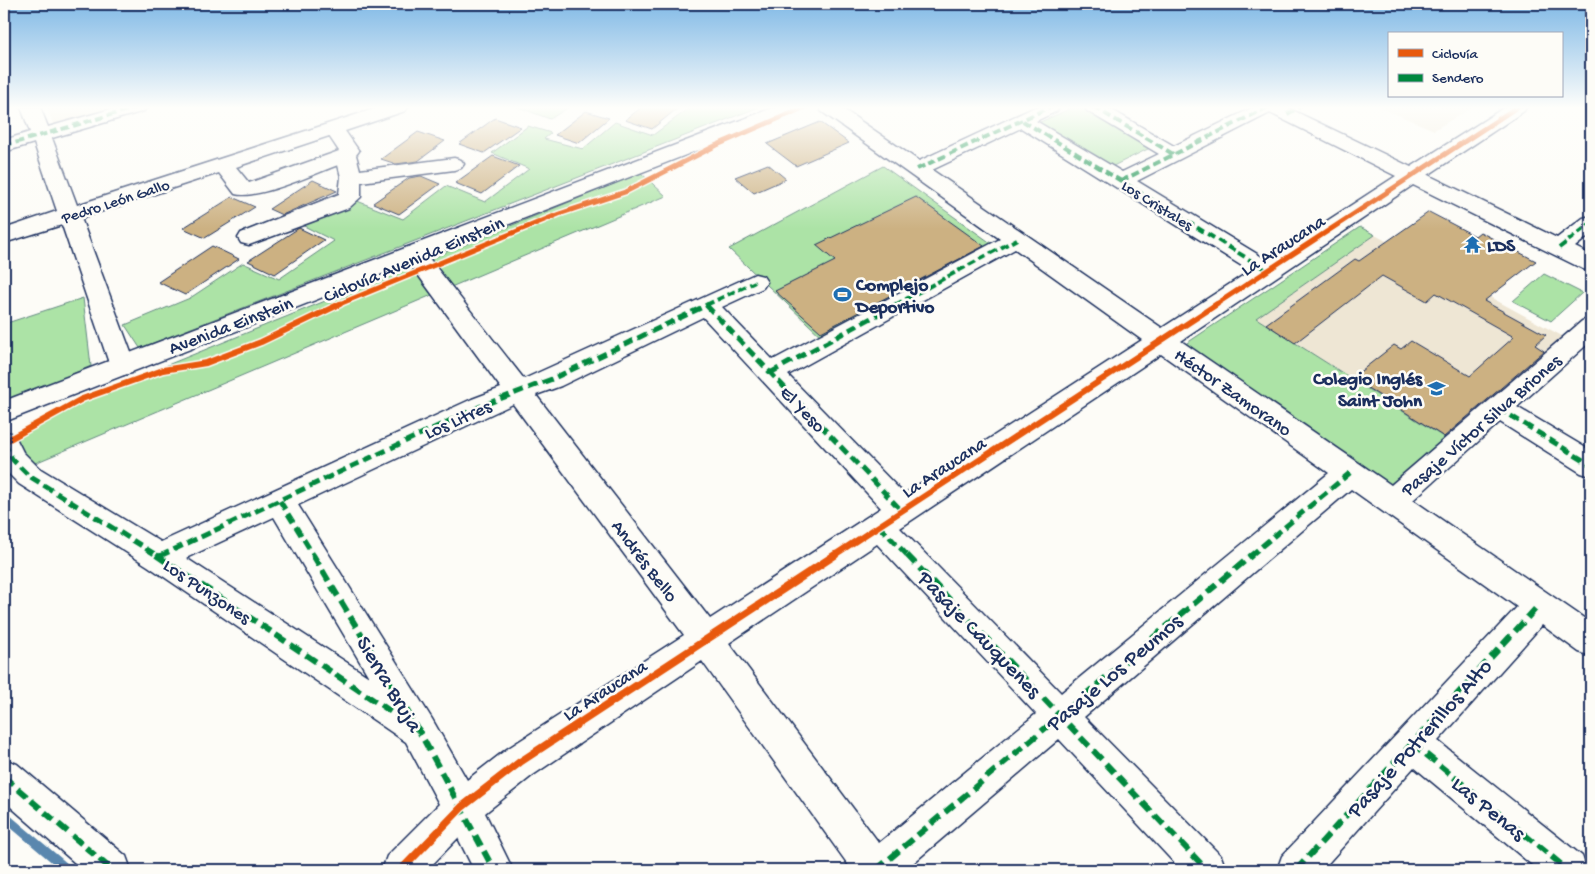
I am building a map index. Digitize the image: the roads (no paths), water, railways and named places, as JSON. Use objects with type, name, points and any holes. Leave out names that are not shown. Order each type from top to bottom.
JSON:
[{"type":"street","points":[[46,148],[123,366]]},
{"type":"street","name":"Pedro León Gallo","points":[[4,236],[272,148]]},
{"type":"street","points":[[249,238],[341,203],[350,197],[352,176],[346,155],[349,151],[347,148]]},
{"type":"street","name":"Avenida Einstein","points":[[4,412],[685,148]]},
{"type":"street","name":"Héctor Zamorano","points":[[887,148],[1591,642]]},
{"type":"street","points":[[917,169],[964,148]]},
{"type":"street","name":"Los Cristales","points":[[1067,148],[1268,271]]},
{"type":"street","points":[[1163,148],[1173,154]]},
{"type":"street","points":[[1121,181],[1188,148]]},
{"type":"street","points":[[1358,148],[1591,264]]},
{"type":"street","name":"La Araucana","points":[[401,870],[462,806],[520,762],[1455,148]]},
{"type":"street","points":[[223,164],[242,190],[246,190],[346,155]]},
{"type":"street","points":[[352,176],[454,164]]},
{"type":"street","points":[[1560,248],[1591,223]]},
{"type":"street","points":[[770,373],[1017,239]]},
{"type":"street","name":"Andrés Bello","points":[[413,253],[706,639],[876,870]]},
{"type":"street","name":"Los Litres","points":[[159,557],[481,406],[552,379],[755,282]]},
{"type":"street","name":"El Yeso","points":[[706,306],[770,373],[890,518]]},
{"type":"street","name":"Pasaje Víctor Silva Briones","points":[[1392,501],[1591,327]]},
{"type":"street","points":[[1498,408],[1591,465]]},
{"type":"street","name":"Los Punzones","points":[[4,442],[12,459],[29,476],[159,557],[420,731]]},
{"type":"street","name":"Pasaje Los Peumos","points":[[876,870],[1350,472]]},
{"type":"street","name":"Sierra Bruja","points":[[280,501],[420,731],[462,806],[494,870]]},
{"type":"street","name":"Pasaje Cauquenes","points":[[890,518],[1060,716],[1207,870]]},
{"type":"street","name":"Pasaje Potrerillos Alto","points":[[1296,870],[1539,605]]},
{"type":"street","name":"Las Penas","points":[[1412,743],[1568,870]]},
{"type":"street","points":[[4,777],[112,870]]},
{"type":"waterway","points":[[4,816],[68,870]]},
{"type":"place","name":"LDS","points":[[1473,244]]},
{"type":"place","name":"Complejo Deportivo","points":[[842,294]]},
{"type":"place","name":"Colegio Inglés Saint John","points":[[1436,388]]}]
